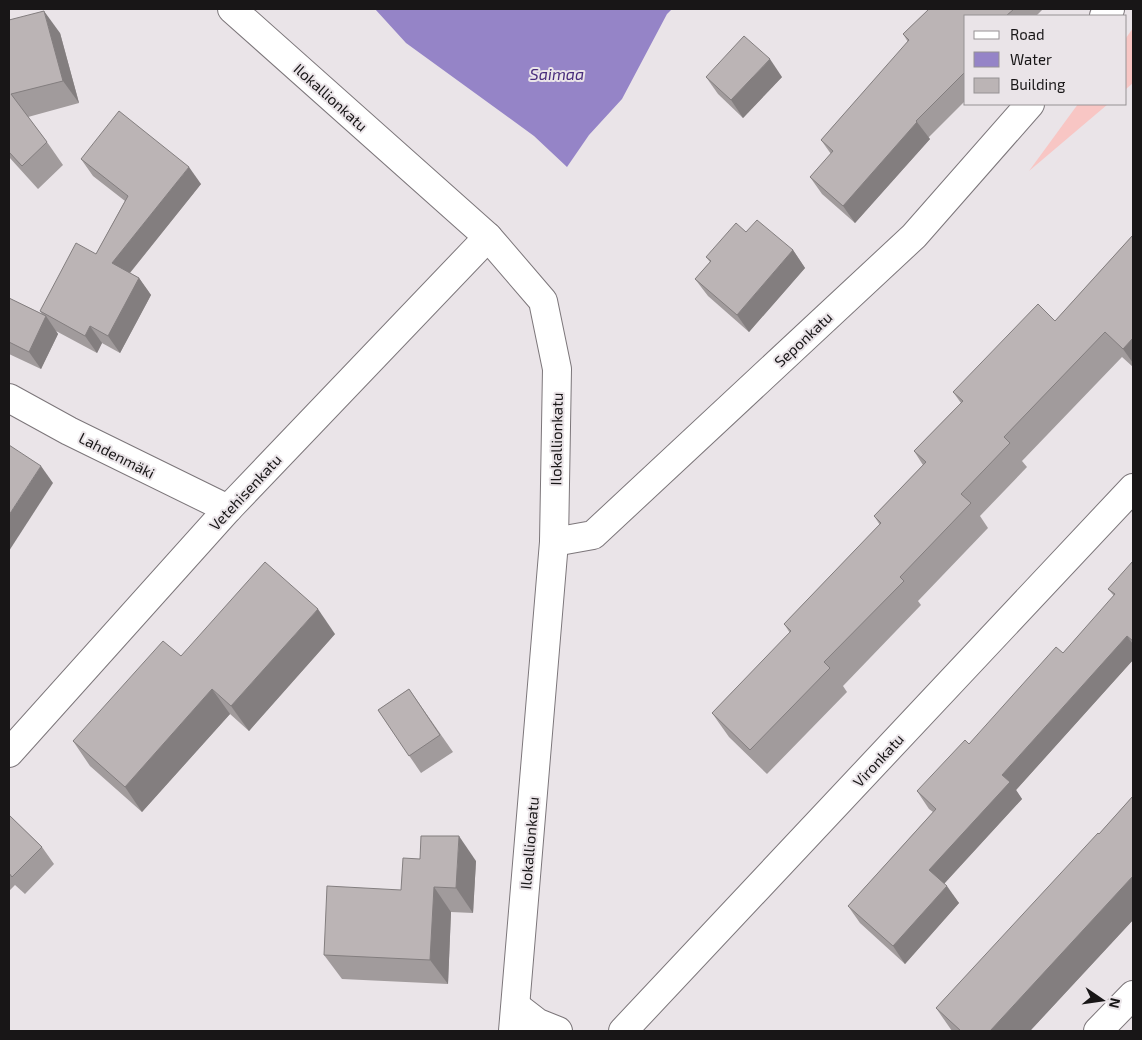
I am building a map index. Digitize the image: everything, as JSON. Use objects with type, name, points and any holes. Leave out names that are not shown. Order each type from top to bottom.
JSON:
[{"type":"street","name":"Ilokallionkatu","points":[[232,9],[488,237],[543,301],[557,369],[554,542],[514,1018],[538,1023],[558,1031]]},
{"type":"street","name":"Seponkatu","points":[[554,542],[593,535],[914,236],[1029,105]]},
{"type":"street","name":"Vetehisenkatu","points":[[9,753],[228,509],[488,237]]},
{"type":"street","name":"Lahdenmäki","points":[[9,398],[69,431],[228,509]]},
{"type":"street","name":"Vironkatu","points":[[623,1031],[1133,488]]},
{"type":"street","points":[[1098,1031],[1133,995]]},
{"type":"shaded area","points":[[1133,28],[1133,83],[1127,88],[1127,37]]},
{"type":"shaded area","points":[[1077,105],[1107,105],[1029,171]]},
{"type":"water","name":"Saimaa","points":[[375,9],[672,9],[667,14],[622,99],[589,135],[567,167],[534,136],[406,43]]},
{"type":"building","points":[[929,9],[1014,9],[1007,15],[964,15],[964,73],[916,121],[843,206],[810,177],[833,151],[821,140],[909,40],[903,34]]},
{"type":"building","points":[[44,11],[63,81],[11,94],[47,142],[22,166],[9,152],[9,20]]},
{"type":"building","points":[[744,36],[770,59],[731,100],[706,77]]},
{"type":"building","points":[[119,111],[189,167],[112,263],[139,278],[108,336],[90,326],[85,336],[40,311],[76,243],[96,254],[128,196],[81,159]]},
{"type":"building","points":[[757,220],[793,250],[737,315],[695,279],[711,261],[706,257],[736,223],[746,232]]},
{"type":"building","points":[[1133,235],[1133,338],[1123,349],[1105,332],[1004,437],[1010,443],[961,494],[971,503],[900,577],[904,581],[824,662],[830,668],[750,750],[712,713],[791,631],[784,624],[881,523],[874,516],[926,462],[914,451],[963,401],[953,392],[1038,304],[1055,321]]},
{"type":"building","points":[[9,298],[46,316],[29,352],[9,342]]},
{"type":"building","points":[[9,445],[41,466],[9,515]]},
{"type":"building","points":[[1133,561],[1133,641],[1127,636],[1002,775],[1010,782],[929,870],[947,886],[893,946],[848,906],[936,809],[917,791],[965,740],[969,744],[1056,647],[1063,653],[1115,594],[1108,589]]},
{"type":"building","points":[[265,562],[318,609],[231,706],[212,689],[125,787],[73,741],[163,641],[181,656]]},
{"type":"building","points":[[409,689],[440,735],[409,756],[378,710]]},
{"type":"building","points":[[1133,796],[1133,876],[990,1031],[961,1031],[936,1008]]},
{"type":"building","points":[[9,815],[42,847],[12,877],[9,873]]},
{"type":"building","points":[[421,836],[459,836],[456,888],[434,887],[430,960],[324,955],[327,886],[401,890],[403,858],[420,859]]}]
